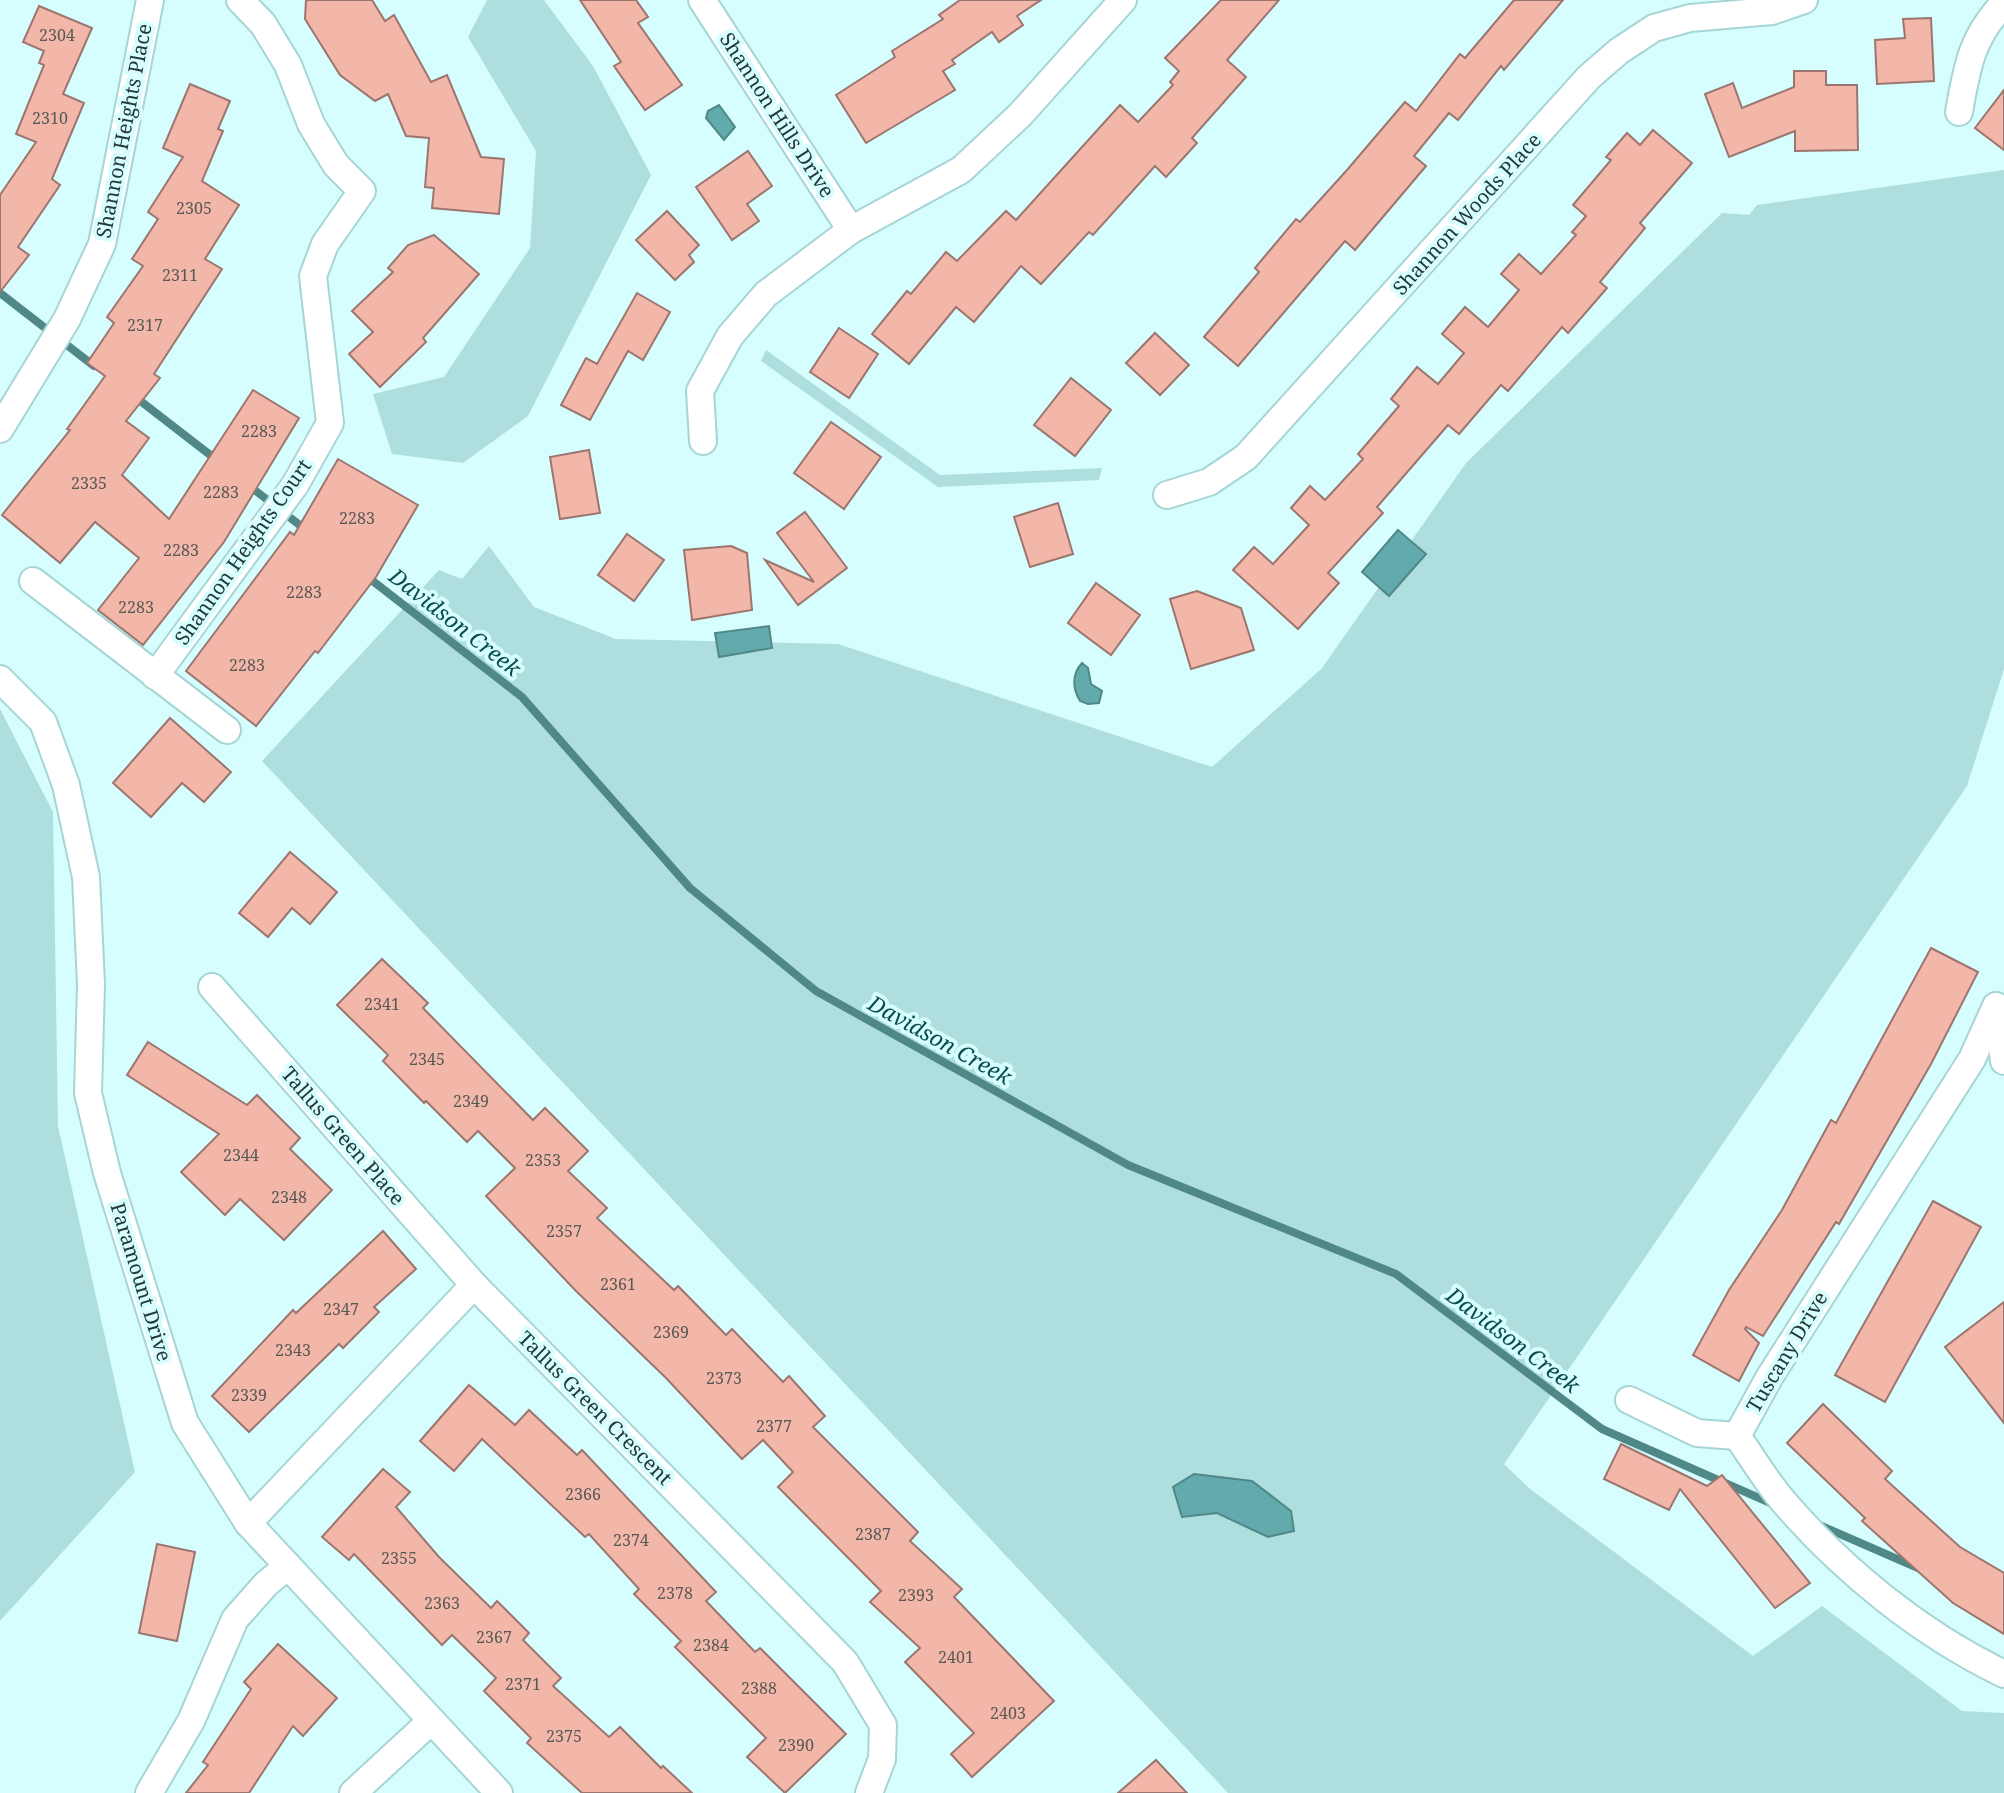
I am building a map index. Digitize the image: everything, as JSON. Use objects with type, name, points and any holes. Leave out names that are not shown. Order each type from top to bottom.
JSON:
[{"type":"street","name":"Shannon Heights Place","points":[[0,429],[67,319],[102,244],[150,0]]},
{"type":"street","name":"Shannon Heights Court","points":[[155,676],[295,485],[330,423],[313,276],[325,244],[362,191],[336,165],[311,124],[288,65],[263,24],[240,0]]},
{"type":"street","name":"Shannon Hills Drive","points":[[702,0],[851,230]]},
{"type":"street","points":[[703,441],[700,391],[730,336],[766,294],[851,230],[961,170],[1020,115],[1123,0]]},
{"type":"street","name":"Shannon Woods Place","points":[[1167,495],[1209,482],[1246,457],[1589,77],[1619,51],[1654,28],[1678,22],[1772,11],[1804,0]]},
{"type":"street","points":[[1959,112],[1969,53],[1990,18],[2004,3]]},
{"type":"street","points":[[33,581],[227,730]]},
{"type":"street","name":"Paramount Drive","points":[[0,679],[43,722],[66,785],[86,877],[91,984],[88,1093],[107,1173],[185,1423],[248,1523],[499,1793]]},
{"type":"street","name":"Tallus Green Place","points":[[212,987],[474,1285]]},
{"type":"street","name":"Tuscany Drive","points":[[2004,1061],[1996,1006],[1972,1059],[1769,1378],[1737,1436],[1781,1499],[1841,1563],[1962,1653],[2004,1674]]},
{"type":"street","points":[[248,1523],[474,1285]]},
{"type":"street","name":"Tallus Green Crescent","points":[[474,1285],[845,1662],[883,1725],[882,1759],[874,1792]]},
{"type":"street","points":[[1629,1400],[1697,1433],[1737,1436]]},
{"type":"street","points":[[149,1793],[191,1721],[235,1619],[266,1584],[288,1566]]},
{"type":"street","points":[[353,1793],[431,1721]]},
{"type":"shaded area","points":[[487,0],[544,0],[593,66],[651,175],[528,416],[463,463],[392,454],[373,394],[444,377],[530,248],[536,151],[468,37]]},
{"type":"shaded area","points":[[719,105],[735,127],[724,140],[706,118],[708,111]]},
{"type":"shaded area","points":[[2004,170],[2004,669],[1967,786],[1504,1464],[1529,1488],[1753,1656],[1822,1606],[1962,1711],[2004,1713],[2004,1793],[1228,1793],[262,761],[439,570],[462,579],[489,546],[534,607],[616,639],[838,644],[1212,767],[1322,668],[1466,463],[1722,213],[1749,215],[1757,205]]},
{"type":"shaded area","points":[[766,350],[940,475],[1102,468],[1099,480],[938,487],[761,361]]},
{"type":"shaded area","points":[[1398,530],[1426,554],[1389,596],[1362,572]]},
{"type":"shaded area","points":[[769,626],[772,648],[719,657],[715,633]]},
{"type":"shaded area","points":[[1082,663],[1088,668],[1091,684],[1102,691],[1099,703],[1088,704],[1077,696],[1075,676]]},
{"type":"shaded area","points":[[0,709],[53,812],[58,1126],[135,1472],[0,1621]]},
{"type":"shaded area","points":[[1194,1474],[1252,1481],[1291,1511],[1294,1531],[1268,1537],[1217,1513],[1182,1517],[1173,1487]]},
{"type":"building","points":[[306,0],[372,0],[385,21],[394,15],[431,82],[447,75],[481,157],[504,159],[499,214],[432,208],[434,188],[425,187],[429,138],[406,136],[388,94],[375,101],[340,75],[305,19]]},
{"type":"building","points":[[580,0],[636,0],[648,17],[638,23],[682,85],[645,110],[614,66],[621,62]]},
{"type":"building","points":[[960,0],[1041,0],[1017,16],[1023,25],[999,42],[992,32],[952,60],[955,64],[943,71],[955,90],[866,143],[836,95],[895,57],[892,51],[943,19],[939,15]]},
{"type":"building","points":[[1221,0],[1279,0],[1227,60],[1246,77],[1192,138],[1197,143],[1166,177],[1155,166],[1093,235],[1089,232],[1041,284],[1021,266],[974,322],[956,307],[909,364],[872,334],[907,291],[911,294],[946,252],[957,261],[1006,211],[1016,220],[1120,105],[1138,122],[1173,85],[1170,82],[1179,71],[1165,58]]},
{"type":"building","points":[[1514,0],[1563,0],[1504,70],[1501,66],[1458,120],[1449,113],[1414,156],[1426,166],[1355,250],[1345,241],[1238,366],[1204,337],[1259,272],[1255,268],[1296,219],[1300,222],[1347,170],[1405,102],[1416,111],[1460,54],[1465,58]]},
{"type":"building","points":[[39,6],[92,28],[63,94],[84,103],[52,179],[60,185],[18,247],[29,255],[0,292],[0,195],[36,142],[16,134],[44,65],[39,63],[44,51],[23,42]]},
{"type":"building","points":[[1931,18],[1934,81],[1877,84],[1875,40],[1905,38],[1903,19]]},
{"type":"building","points":[[1794,71],[1826,71],[1826,85],[1857,85],[1858,150],[1795,151],[1795,131],[1729,157],[1705,94],[1733,83],[1742,108],[1794,87]]},
{"type":"building","points":[[190,84],[230,101],[218,129],[223,131],[202,181],[239,205],[205,259],[222,269],[154,374],[160,378],[126,421],[149,438],[122,475],[169,519],[253,390],[299,418],[224,542],[143,645],[98,610],[139,558],[95,522],[60,563],[2,515],[70,430],[67,429],[105,376],[87,363],[114,323],[107,317],[143,266],[132,259],[158,219],[148,212],[183,157],[163,148]]},
{"type":"building","points":[[2004,90],[2004,150],[1975,128]]},
{"type":"building","points":[[1653,130],[1692,163],[1640,223],[1645,228],[1600,282],[1607,288],[1568,333],[1562,327],[1508,391],[1501,385],[1459,434],[1448,425],[1377,507],[1383,513],[1328,573],[1339,583],[1298,629],[1233,570],[1254,547],[1273,564],[1309,525],[1291,508],[1310,486],[1325,500],[1363,459],[1358,454],[1399,406],[1391,399],[1417,367],[1438,384],[1464,353],[1442,334],[1465,307],[1488,327],[1519,290],[1501,274],[1519,254],[1541,274],[1576,235],[1572,232],[1586,216],[1573,205],[1611,160],[1606,157],[1627,133],[1640,145]]},
{"type":"building","points":[[748,151],[772,186],[747,204],[759,221],[732,240],[696,187]]},
{"type":"building","points":[[667,211],[699,245],[689,255],[694,262],[675,280],[636,240]]},
{"type":"building","points":[[434,235],[479,274],[423,338],[426,342],[380,387],[349,354],[373,332],[352,311],[393,272],[388,268],[408,245]]},
{"type":"building","points":[[637,293],[670,312],[643,360],[628,351],[590,420],[561,405],[586,358],[597,364]]},
{"type":"building","points":[[839,328],[878,354],[849,398],[810,372]]},
{"type":"building","points":[[1155,333],[1189,365],[1160,395],[1126,363]]},
{"type":"building","points":[[1071,378],[1111,410],[1075,456],[1034,425]]},
{"type":"building","points":[[831,422],[881,457],[844,509],[794,473]]},
{"type":"building","points":[[589,450],[600,513],[560,519],[550,457]]},
{"type":"building","points":[[338,459],[418,505],[376,577],[318,653],[315,651],[256,726],[186,671],[290,532],[294,535]]},
{"type":"building","points":[[1058,503],[1073,554],[1030,567],[1014,517]]},
{"type":"building","points":[[805,512],[847,568],[798,605],[765,560],[814,582],[777,533]]},
{"type":"building","points":[[627,534],[664,560],[634,601],[598,575]]},
{"type":"building","points":[[731,546],[747,553],[752,610],[692,620],[684,550]]},
{"type":"building","points":[[1096,583],[1140,615],[1111,655],[1068,623]]},
{"type":"building","points":[[1197,591],[1241,608],[1254,650],[1191,669],[1170,599]]},
{"type":"building","points":[[170,718],[231,772],[204,802],[182,783],[151,817],[113,783]]},
{"type":"building","points":[[290,852],[337,892],[310,924],[292,908],[268,937],[239,913]]},
{"type":"building","points":[[1931,948],[1978,972],[1931,1064],[1839,1224],[1836,1222],[1763,1336],[1746,1327],[1759,1343],[1739,1381],[1693,1355],[1729,1290],[1782,1210],[1831,1120],[1836,1123]]},
{"type":"building","points":[[382,959],[428,1003],[423,1008],[533,1120],[545,1108],[588,1151],[568,1171],[607,1208],[597,1218],[674,1290],[678,1286],[726,1335],[732,1329],[783,1382],[789,1376],[825,1416],[813,1427],[918,1532],[910,1541],[962,1589],[954,1597],[1054,1701],[972,1777],[951,1754],[974,1733],[905,1662],[920,1648],[870,1602],[881,1591],[778,1487],[793,1472],[763,1440],[742,1459],[666,1378],[575,1290],[486,1196],[515,1168],[478,1131],[467,1142],[426,1101],[424,1103],[383,1061],[388,1055],[337,1005]]},
{"type":"building","points":[[148,1042],[247,1105],[257,1095],[300,1138],[290,1149],[332,1190],[284,1240],[240,1199],[225,1215],[181,1172],[219,1134],[127,1075]]},
{"type":"building","points":[[1933,1201],[1981,1227],[1885,1402],[1835,1375]]},
{"type":"building","points":[[383,1231],[416,1269],[374,1307],[379,1312],[343,1348],[339,1344],[249,1432],[212,1396],[293,1310],[296,1313]]},
{"type":"building","points":[[2004,1302],[2004,1423],[1945,1347]]},
{"type":"building","points":[[469,1385],[515,1425],[529,1410],[577,1455],[582,1450],[716,1592],[706,1601],[755,1652],[760,1648],[846,1734],[785,1793],[747,1757],[766,1738],[675,1647],[681,1641],[634,1594],[639,1589],[589,1534],[585,1537],[482,1439],[454,1471],[420,1441]]},
{"type":"building","points":[[1823,1404],[1892,1471],[1885,1479],[1960,1547],[2004,1573],[2004,1634],[1953,1603],[1862,1521],[1865,1518],[1787,1443]]},
{"type":"building","points":[[1621,1444],[1707,1486],[1722,1475],[1810,1583],[1775,1608],[1680,1489],[1669,1510],[1604,1479]]},
{"type":"building","points":[[383,1469],[410,1492],[396,1507],[439,1557],[491,1608],[497,1601],[529,1633],[523,1640],[561,1678],[553,1686],[609,1737],[620,1727],[661,1768],[663,1766],[692,1793],[582,1793],[527,1743],[531,1738],[484,1691],[496,1678],[452,1635],[442,1645],[354,1554],[349,1560],[322,1537]]},
{"type":"building","points":[[157,1544],[195,1552],[177,1641],[139,1633]]},
{"type":"building","points":[[278,1644],[337,1698],[303,1736],[293,1726],[249,1793],[186,1793],[208,1765],[203,1762],[251,1689],[244,1682]]},
{"type":"building","points":[[1156,1760],[1187,1793],[1118,1793]]},
{"type":"waterway","name":"Davidson Creek","points":[[0,293],[94,366]]},
{"type":"waterway","name":"Davidson Creek","points":[[134,396],[218,461]]},
{"type":"waterway","name":"Davidson Creek","points":[[247,484],[306,530]]},
{"type":"waterway","name":"Davidson Creek","points":[[365,575],[522,697],[690,888],[816,991],[1128,1165],[1396,1274],[1602,1429],[1775,1505]]},
{"type":"waterway","name":"Davidson Creek","points":[[1817,1524],[1918,1568]]}]
